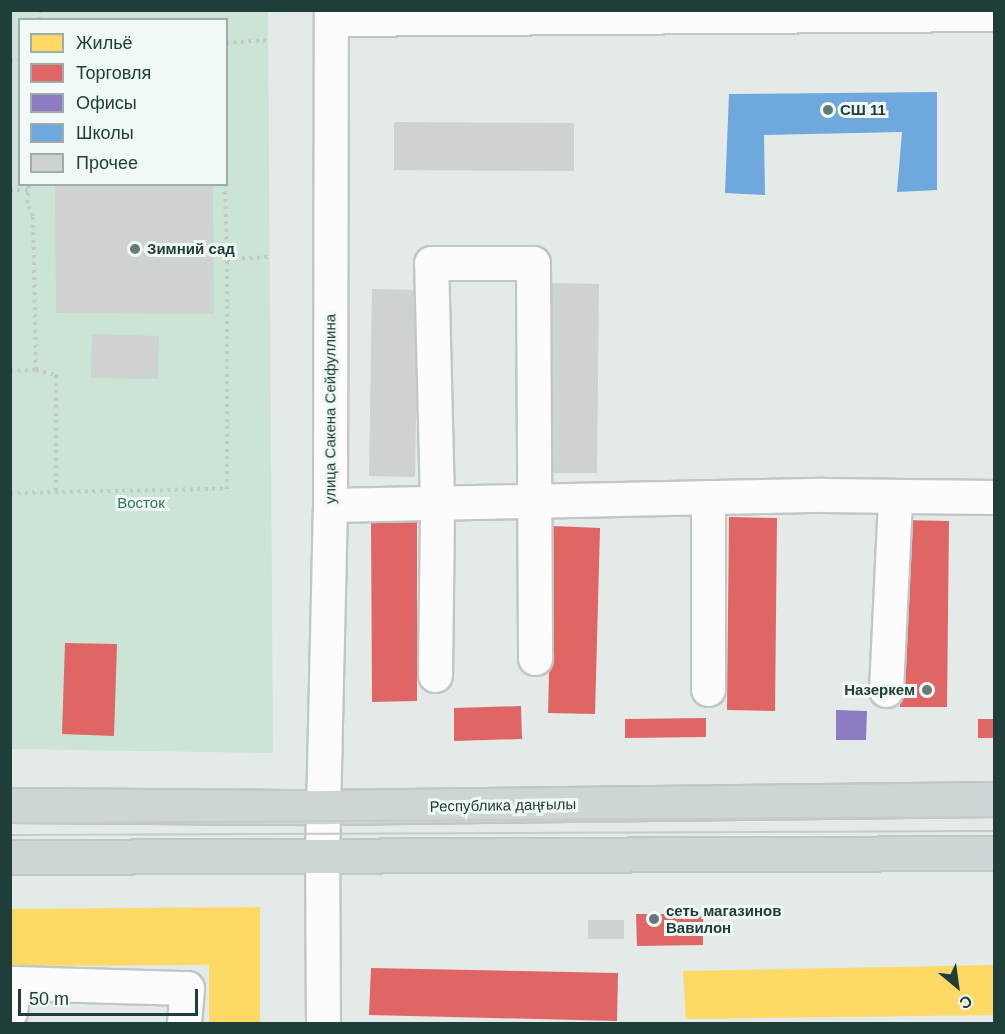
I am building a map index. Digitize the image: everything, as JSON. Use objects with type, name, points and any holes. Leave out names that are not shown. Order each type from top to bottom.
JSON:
[{"type":"main road","name":"Республика даңғылы","points":[[10,805],[325,807],[994,799]]},
{"type":"main road","points":[[10,857],[994,853]]},
{"type":"street","points":[[331,15],[994,14]]},
{"type":"street","name":"улица Сакена Сейфуллина","points":[[322,857],[325,807],[330,505],[331,15]]},
{"type":"street","points":[[435,675],[437,503],[431,263],[533,263],[535,658]]},
{"type":"street","points":[[886,690],[895,496]]},
{"type":"street","points":[[330,505],[708,497],[994,497]]},
{"type":"street","points":[[708,497],[708,688]]},
{"type":"street","points":[[322,857],[323,1023]]},
{"type":"street","points":[[10,1012],[14,983],[187,988],[184,1023]]},
{"type":"path","points":[[228,43],[268,40]]},
{"type":"path","points":[[10,493],[227,489],[225,186]]},
{"type":"path","points":[[10,190],[28,187],[27,203],[33,216],[36,370]]},
{"type":"path","points":[[226,260],[270,257]]},
{"type":"path","points":[[10,371],[36,370],[56,375],[56,492]]},
{"type":"green space","name":"Восток","points":[[11,11],[268,11],[273,753],[11,749]]},
{"type":"building: Жильё","points":[[260,907],[260,1024],[209,1024],[209,965],[10,966],[10,909]]},
{"type":"building: Жильё","points":[[994,965],[994,1015],[686,1019],[683,971]]},
{"type":"building: Торговля","points":[[729,517],[777,518],[775,711],[727,710]]},
{"type":"building: Торговля","points":[[371,518],[417,518],[417,701],[372,702]]},
{"type":"building: Торговля","points":[[902,520],[949,521],[947,707],[900,707]]},
{"type":"building: Торговля","points":[[553,526],[600,528],[595,714],[548,713]]},
{"type":"building: Торговля","points":[[65,643],[117,644],[114,736],[62,734]]},
{"type":"building: Торговля","points":[[521,706],[522,739],[454,741],[454,708]]},
{"type":"building: Торговля","points":[[706,718],[706,737],[625,738],[625,719]]},
{"type":"building: Торговля","points":[[978,719],[994,719],[994,738],[978,738]]},
{"type":"building: Торговля","points":[[636,914],[703,914],[703,945],[637,946]]},
{"type":"building: Торговля","points":[[371,968],[618,973],[617,1021],[369,1015]]},
{"type":"building: Офисы","points":[[836,710],[867,711],[866,740],[836,740]]},
{"type":"building: Школы","points":[[937,92],[937,190],[897,192],[902,132],[764,135],[765,195],[725,193],[729,94]]},
{"type":"building: Прочее","points":[[394,122],[574,123],[574,171],[394,170]]},
{"type":"building: Прочее","name":"Зимний сад","points":[[55,186],[213,186],[214,314],[56,313]]},
{"type":"building: Прочее","points":[[552,283],[599,284],[597,473],[550,473]]},
{"type":"building: Прочее","points":[[372,289],[418,290],[415,477],[369,476]]},
{"type":"building: Прочее","points":[[92,334],[159,336],[158,379],[91,378]]},
{"type":"building: Прочее","points":[[588,920],[624,920],[624,939],[588,939]]},
{"type":"tram line","points":[[10,823],[994,817]]},
{"type":"tram line","points":[[10,835],[994,831]]},
{"type":"place","name":"СШ 11","points":[[828,110]]},
{"type":"place","name":"Зимний сад","points":[[135,249]]},
{"type":"place","name":"Назеркем","points":[[927,690]]},
{"type":"place","name":"сеть магазинов Вавилон","points":[[654,919]]}]
